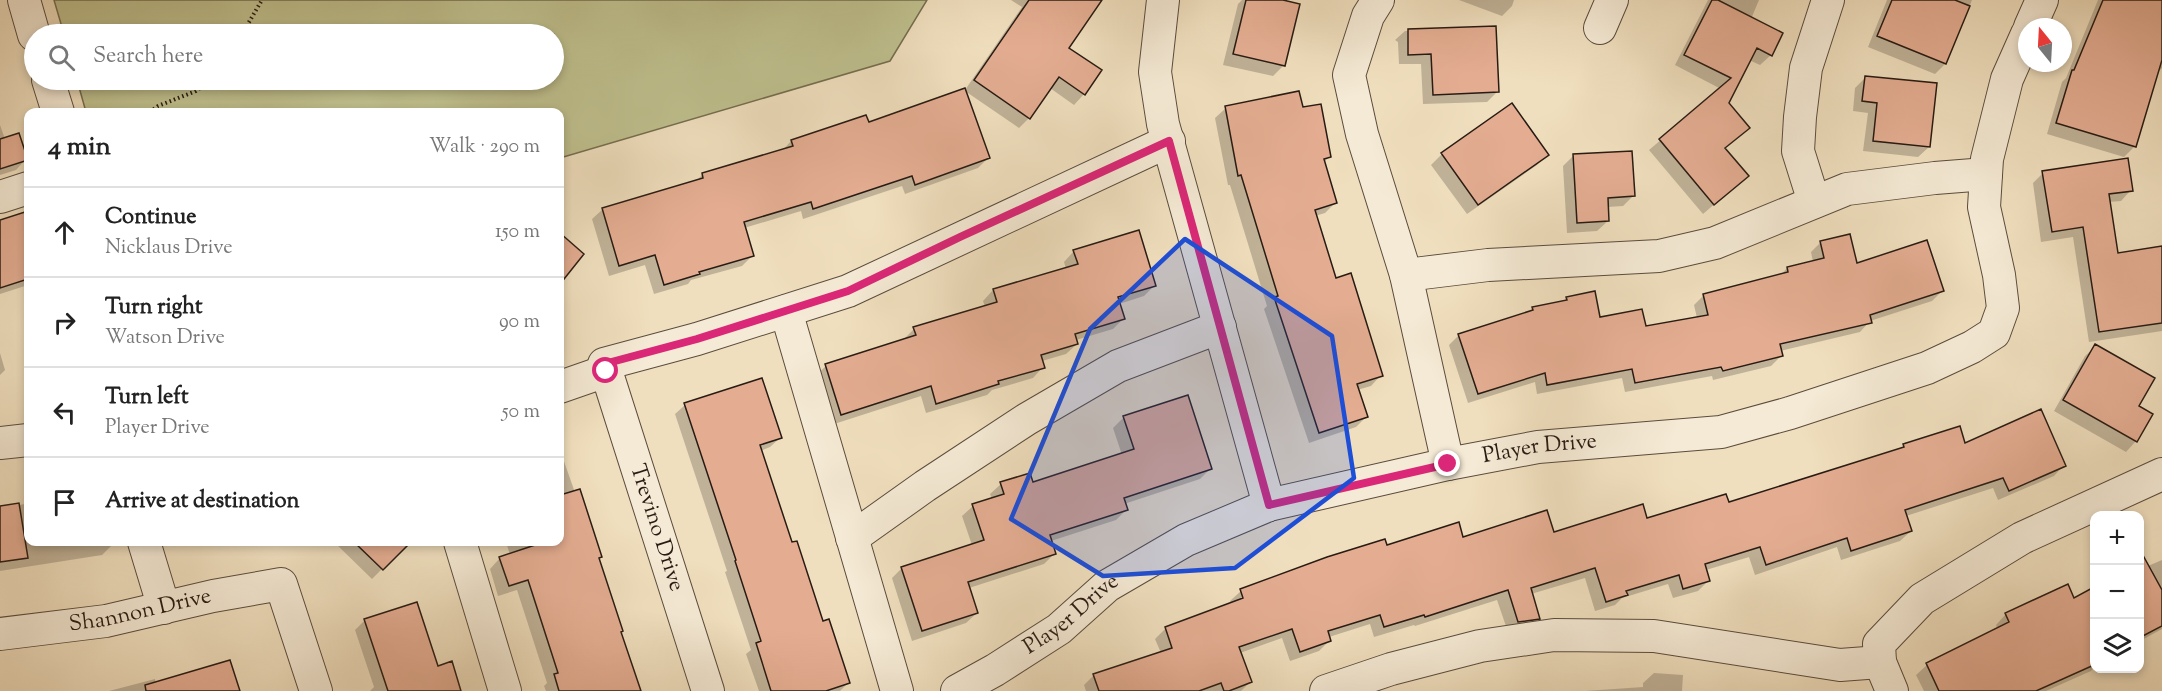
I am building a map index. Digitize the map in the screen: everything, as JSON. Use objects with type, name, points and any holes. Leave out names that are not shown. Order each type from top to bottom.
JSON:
[{"type":"street","points":[[24,0],[31,24]]},
{"type":"street","points":[[1163,0],[1155,72],[1163,124],[1269,505]]},
{"type":"street","points":[[1378,0],[1368,16],[1348,75],[1362,134],[1406,274],[1448,464]]},
{"type":"street","points":[[1814,202],[1798,151],[1799,128],[1806,68],[1828,0]]},
{"type":"street","points":[[2034,18],[2042,0]]},
{"type":"street","name":"Player Drive","points":[[957,691],[1059,630],[1107,586],[1186,540],[1269,505],[1448,464],[1538,447],[1721,432],[1790,413],[1927,368],[1972,347],[1994,333],[2003,308],[2000,275],[1984,207],[1988,159],[2007,79],[2018,54]]},
{"type":"street","points":[[51,90],[57,108]]},
{"type":"street","points":[[564,385],[605,367],[848,291],[1169,141]]},
{"type":"street","points":[[1406,274],[1488,265],[1659,256],[1715,243],[1847,189],[1986,174]]},
{"type":"street","points":[[0,196],[24,189]]},
{"type":"street","points":[[786,310],[897,691]]},
{"type":"street","points":[[852,538],[925,486],[1027,419],[1118,366],[1220,327]]},
{"type":"street","name":"Trevino Drive","points":[[605,367],[708,691]]},
{"type":"street","points":[[0,443],[24,440]]},
{"type":"street","points":[[1892,691],[1880,662],[1879,644],[1923,600],[2022,538],[2162,474]]},
{"type":"street","points":[[145,546],[164,608]]},
{"type":"street","points":[[461,546],[505,691]]},
{"type":"street","name":"Shannon Drive","points":[[0,634],[106,621],[213,596],[281,584],[316,691]]},
{"type":"street","points":[[1326,691],[1391,669],[1480,646],[1554,635],[1654,636],[1840,665],[1880,662]]},
{"type":"path","points":[[248,24],[262,0]]},
{"type":"path","points":[[155,108],[198,90]]},
{"type":"highlighted area","points":[[1185,239],[1332,336],[1354,478],[1235,568],[1103,576],[1011,519],[1090,329]]},
{"type":"green space","points":[[54,0],[927,0],[890,61],[564,157],[564,108],[85,108],[80,90],[564,90],[564,24],[61,24]]},
{"type":"building","points":[[1029,0],[1102,0],[1069,48],[1102,70],[1085,95],[1059,77],[1030,119],[974,80]]},
{"type":"building","points":[[1246,0],[1283,0],[1300,4],[1285,66],[1233,54]]},
{"type":"building","points":[[1712,0],[1718,0],[1783,33],[1772,56],[1757,48],[1729,103],[1750,128],[1725,148],[1749,176],[1714,205],[1659,139],[1731,78],[1684,55]]},
{"type":"building","points":[[1892,0],[1955,0],[1970,6],[1946,64],[1877,36]]},
{"type":"building","points":[[2103,0],[2162,0],[2162,60],[2136,147],[2056,123],[2072,70],[2074,70]]},
{"type":"building","points":[[1496,26],[1499,92],[1433,95],[1431,54],[1408,55],[1408,29]]},
{"type":"building","points":[[1865,76],[1937,83],[1930,147],[1873,141],[1877,103],[1862,101]]},
{"type":"building","points":[[965,88],[990,158],[915,185],[912,176],[813,209],[811,202],[744,222],[754,256],[664,285],[655,255],[619,266],[602,208],[703,178],[702,173],[793,146],[791,140],[866,115],[869,122]]},
{"type":"building","points":[[1299,91],[1303,107],[1321,104],[1331,157],[1324,159],[1337,203],[1315,210],[1336,278],[1351,273],[1383,376],[1357,384],[1368,417],[1319,433],[1274,297],[1278,296],[1241,175],[1238,176],[1225,106]]},
{"type":"building","points":[[1512,103],[1549,155],[1478,205],[1441,153]]},
{"type":"building","points":[[19,133],[24,148],[24,161],[0,169],[0,139]]},
{"type":"building","points":[[1632,151],[1635,196],[1608,198],[1609,221],[1577,223],[1573,154]]},
{"type":"building","points":[[2128,158],[2133,191],[2109,194],[2118,253],[2162,246],[2162,323],[2099,332],[2083,227],[2052,232],[2042,171]]},
{"type":"building","points":[[24,212],[24,280],[0,288],[0,220]]},
{"type":"building","points":[[1139,230],[1156,286],[1118,297],[1125,319],[1075,334],[1078,344],[1041,355],[1045,368],[998,381],[999,384],[936,404],[931,386],[841,415],[825,364],[916,335],[913,327],[997,302],[993,289],[1078,264],[1073,250]]},
{"type":"building","points":[[1850,234],[1857,263],[1927,240],[1944,291],[1870,315],[1872,323],[1780,344],[1783,356],[1723,371],[1721,367],[1635,383],[1632,369],[1547,385],[1545,373],[1478,394],[1458,334],[1533,310],[1532,307],[1567,300],[1566,297],[1595,291],[1600,317],[1642,309],[1646,326],[1708,315],[1703,294],[1788,272],[1787,267],[1824,258],[1820,241]]},
{"type":"building","points":[[564,236],[584,254],[564,279]]},
{"type":"building","points":[[2095,344],[2155,378],[2139,406],[2153,414],[2137,442],[2063,400]]},
{"type":"building","points":[[762,378],[782,438],[760,445],[792,542],[797,541],[823,621],[829,619],[850,683],[826,691],[771,691],[756,643],[761,641],[684,403]]},
{"type":"building","points":[[1188,395],[1212,469],[1124,498],[1128,510],[1050,535],[1056,554],[968,582],[978,613],[922,631],[901,567],[984,540],[972,504],[1004,494],[1000,482],[1030,473],[1033,482],[1134,449],[1123,416]]},
{"type":"building","points":[[2041,409],[2066,466],[2009,491],[2003,478],[1905,510],[1912,531],[1851,551],[1847,538],[1766,565],[1760,547],[1705,564],[1710,581],[1683,589],[1679,575],[1626,591],[1628,595],[1606,602],[1595,568],[1531,588],[1540,619],[1518,622],[1508,590],[1425,617],[1424,615],[1384,627],[1380,615],[1328,631],[1331,641],[1300,652],[1292,629],[1239,647],[1252,682],[1229,691],[1224,691],[1221,683],[1199,691],[1099,691],[1093,674],[1172,648],[1165,627],[1243,598],[1240,589],[1327,557],[1385,539],[1387,545],[1459,522],[1463,537],[1547,510],[1554,532],[1643,504],[1647,518],[1726,494],[1729,502],[1904,447],[1903,444],[1960,426],[1965,443]]},
{"type":"building","points":[[580,489],[602,557],[599,558],[623,631],[621,632],[641,691],[559,691],[554,674],[558,673],[528,580],[509,586],[499,557],[532,546],[564,546],[564,494]]},
{"type":"building","points":[[19,503],[24,546],[26,546],[28,558],[0,562],[0,506]]},
{"type":"building","points":[[358,546],[407,546],[383,570]]},
{"type":"building","points":[[2144,557],[2162,590],[2162,626],[2144,635]]},
{"type":"building","points":[[2068,584],[2074,598],[2090,589],[2090,667],[2036,691],[1939,691],[1926,663],[2009,622],[2005,613]]},
{"type":"building","points":[[417,602],[438,666],[452,661],[461,691],[388,691],[364,619]]},
{"type":"building","points":[[230,660],[240,691],[146,691],[145,685]]},
{"type":"route","points":[[606,371],[604,364],[697,339],[848,291],[1169,141],[1269,505],[1448,464]]}]
